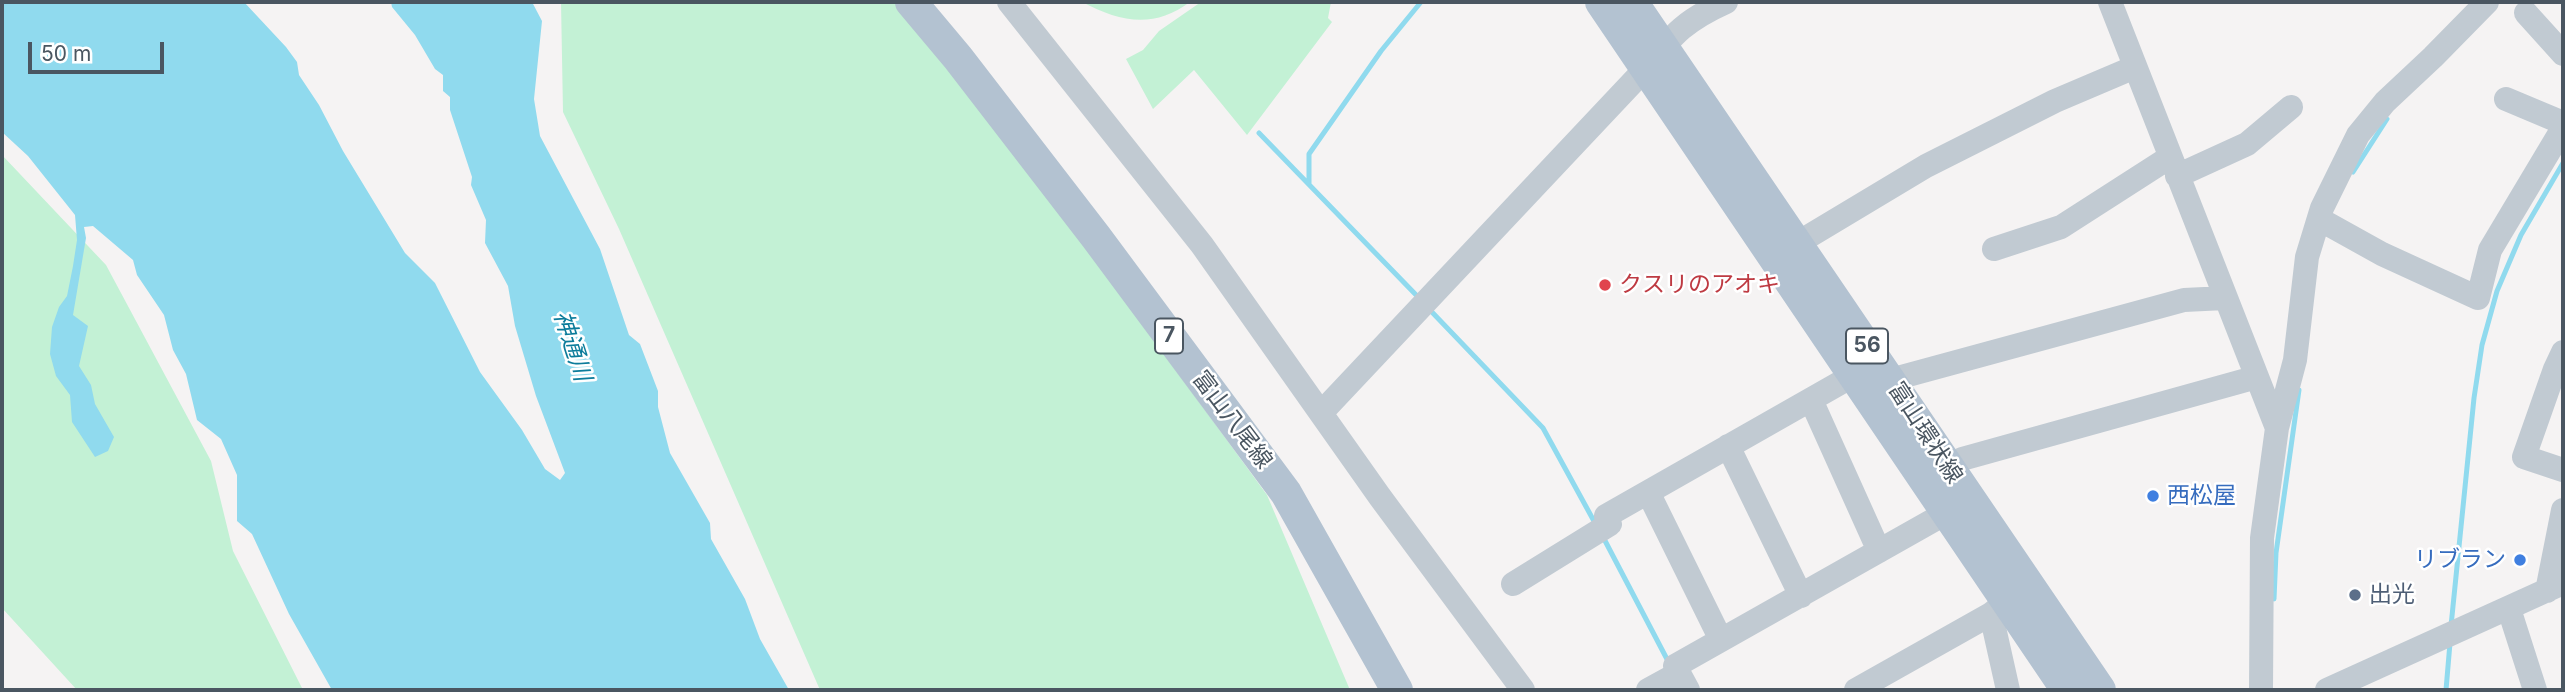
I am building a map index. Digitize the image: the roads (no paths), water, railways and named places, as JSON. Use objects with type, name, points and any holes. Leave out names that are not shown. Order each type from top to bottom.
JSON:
[{"type":"main road","name":"富山八尾線","points":[[911,2],[958,58],[1096,237],[1286,493],[1397,690]]},
{"type":"main road","name":"富山環状線","points":[[1601,2],[1655,57],[1786,250],[1947,467],[1958,506]]},
{"type":"main road","name":"富山環状線","points":[[1632,2],[1655,57]]},
{"type":"main road","name":"富山環状線","points":[[1874,372],[1958,506],[2008,600],[2067,690]]},
{"type":"main road","name":"富山環状線","points":[[2008,600],[2100,690]]},
{"type":"street","points":[[1009,2],[1202,245],[1522,690]]},
{"type":"street","points":[[1321,413],[1655,57],[1678,29],[1705,11],[1726,2]]},
{"type":"street","points":[[2110,2],[2277,428]]},
{"type":"street","points":[[2262,690],[2262,538],[2277,428],[2295,360],[2307,257],[2324,222],[2358,135],[2385,102],[2487,2]]},
{"type":"street","points":[[2526,13],[2563,54]]},
{"type":"street","points":[[1786,250],[1926,166],[2055,101],[2135,67]]},
{"type":"street","points":[[2506,99],[2563,123]]},
{"type":"street","points":[[1994,249],[2061,226],[2173,166],[2247,144],[2291,107]]},
{"type":"street","points":[[2324,222],[2382,254],[2478,298],[2490,250],[2563,128]]},
{"type":"street","points":[[1513,584],[1599,531],[1606,516],[1811,400],[1874,372],[2184,300],[2225,298]]},
{"type":"street","points":[[2563,352],[2524,457],[2563,470]]},
{"type":"street","points":[[1947,467],[1962,459],[2258,377]]},
{"type":"street","points":[[1811,400],[1879,551]]},
{"type":"street","points":[[1728,446],[1801,596]]},
{"type":"street","points":[[1648,492],[1721,640]]},
{"type":"street","points":[[1670,683],[1675,666],[1958,506]]},
{"type":"street","points":[[2328,690],[2555,587],[2563,510]]},
{"type":"street","points":[[1856,690],[2008,600]]},
{"type":"street","points":[[2008,600],[2008,690]]},
{"type":"street","points":[[2509,609],[2535,690]]},
{"type":"water","name":"神通川","points":[[2,2],[244,2],[297,62],[299,75],[405,253],[435,283],[480,372],[522,430],[545,469],[560,480],[565,473],[536,396],[515,326],[508,286],[485,243],[486,220],[471,185],[472,177],[450,110],[450,97],[443,91],[443,75],[435,69],[391,2],[532,2],[542,21],[534,99],[540,136],[600,249],[629,335],[640,344],[658,391],[658,407],[670,453],[710,523],[711,539],[745,599],[760,639],[789,690],[332,690],[289,614],[252,534],[237,521],[237,475],[221,439],[197,420],[186,374],[173,350],[164,315],[137,275],[133,260],[93,226],[84,227],[86,238],[73,315],[88,326],[79,366],[91,385],[95,404],[114,437],[108,451],[95,457],[72,422],[70,395],[56,376],[50,354],[52,327],[59,307],[67,296],[73,266],[77,240],[75,215],[28,156],[2,132]]},
{"type":"waterway","points":[[1309,184],[1309,154],[1381,51],[1421,2]]},
{"type":"waterway","points":[[2353,172],[2387,119]]},
{"type":"waterway","points":[[1259,133],[1420,299]]},
{"type":"waterway","points":[[2451,626],[2474,398],[2482,345],[2497,291],[2521,235],[2563,163]]},
{"type":"waterway","points":[[1429,309],[1543,428],[1595,523]]},
{"type":"waterway","points":[[2274,599],[2276,553],[2299,390]]},
{"type":"waterway","points":[[1602,535],[1669,663]]},
{"type":"waterway","points":[[2446,690],[2450,643]]},
{"type":"place","name":"クスリのアオキ","points":[[1605,285]]},
{"type":"place","name":"西松屋","points":[[2153,496]]},
{"type":"place","name":"リブラン","points":[[2520,560]]},
{"type":"place","name":"出光","points":[[2355,595]]}]
